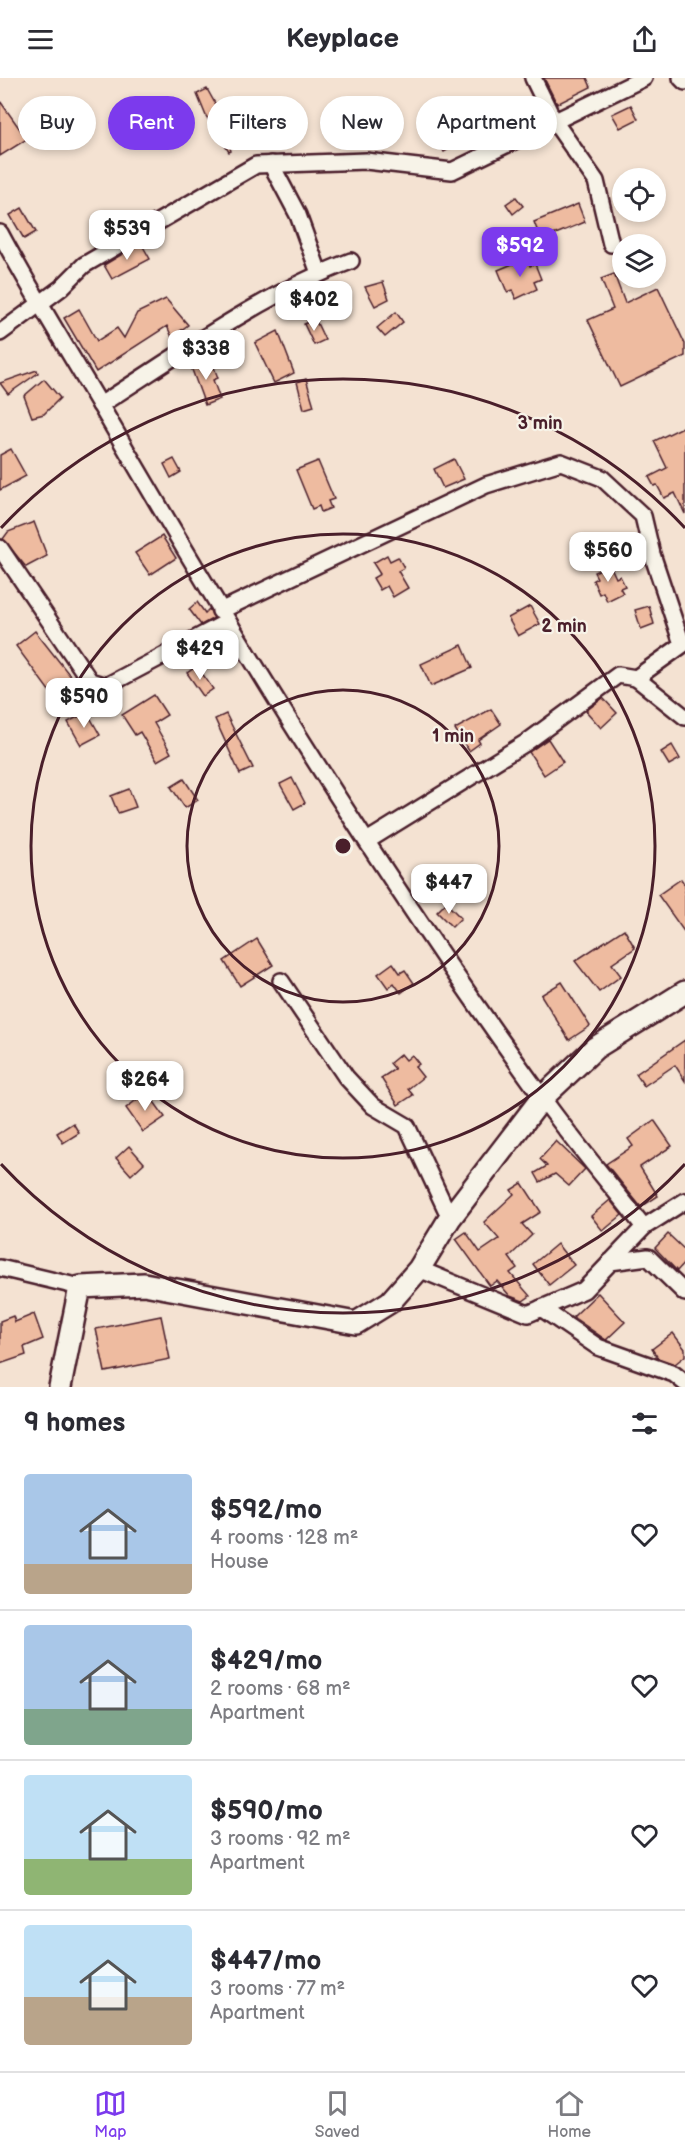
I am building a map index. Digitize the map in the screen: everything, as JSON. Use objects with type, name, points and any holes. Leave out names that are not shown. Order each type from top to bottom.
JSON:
[{"type":"street","points":[[533,78],[542,96]]},
{"type":"street","points":[[557,119],[644,78]]},
{"type":"street","points":[[681,78],[685,82]]},
{"type":"street","points":[[557,124],[596,181],[611,244]]},
{"type":"street","points":[[0,333],[61,288],[84,265],[150,224],[256,165],[366,161],[452,171],[494,150]]},
{"type":"street","points":[[271,164],[298,215],[319,273]]},
{"type":"street","points":[[0,233],[39,305],[303,746],[542,1098],[644,1227]]},
{"type":"street","points":[[100,405],[218,330],[319,273],[351,261]]},
{"type":"street","points":[[0,548],[90,681],[106,686],[224,616],[486,485],[561,462],[602,478],[643,516],[652,554],[684,644],[636,678]]},
{"type":"street","points":[[367,841],[527,742],[618,675],[636,678],[685,717]]},
{"type":"street","points":[[281,981],[346,1077],[373,1106],[407,1126],[450,1218]]},
{"type":"street","points":[[0,1268],[80,1287],[144,1284],[356,1323],[390,1302],[419,1269],[450,1218],[542,1098],[595,1048],[685,992]]},
{"type":"street","points":[[419,1269],[528,1314],[584,1290],[644,1227],[685,1201]]},
{"type":"street","points":[[610,1262],[648,1257],[685,1293]]},
{"type":"street","points":[[60,1387],[80,1287]]},
{"type":"street","points":[[541,1308],[598,1347],[674,1374],[685,1383]]},
{"type":"building","points":[[544,78],[587,78],[591,87],[557,104],[557,96],[553,96]]},
{"type":"building","points":[[207,89],[211,96],[207,96],[207,118],[206,116],[197,94]]},
{"type":"building","points":[[0,101],[18,126],[18,145],[0,156]]},
{"type":"building","points":[[631,105],[638,119],[620,128],[612,114]]},
{"type":"building","points":[[516,197],[523,206],[513,214],[506,204]]},
{"type":"building","points":[[578,204],[585,222],[541,240],[534,222]]},
{"type":"building","points":[[22,208],[36,232],[24,239],[10,215]]},
{"type":"building","points":[[141,243],[150,259],[112,279],[104,265]]},
{"type":"building","points":[[527,258],[530,266],[535,264],[541,279],[534,282],[537,289],[516,299],[512,290],[507,292],[498,270]]},
{"type":"building","points":[[612,275],[612,288],[619,288],[625,303],[658,288],[685,344],[685,356],[620,387],[588,320],[613,309],[601,279]]},
{"type":"building","points":[[383,282],[389,299],[375,306],[365,287]]},
{"type":"building","points":[[332,297],[336,314],[322,318],[317,301]]},
{"type":"building","points":[[166,299],[188,325],[172,337],[167,326],[96,372],[64,318],[79,309],[97,341],[117,328],[124,338],[137,313]]},
{"type":"building","points":[[396,312],[403,322],[385,337],[377,328]]},
{"type":"building","points":[[315,319],[325,340],[314,345],[304,324]]},
{"type":"building","points":[[278,331],[294,373],[274,383],[255,343]]},
{"type":"building","points":[[211,359],[218,378],[213,380],[220,399],[205,405],[191,367]]},
{"type":"building","points":[[37,370],[38,373],[8,394],[0,383]]},
{"type":"building","points":[[44,379],[60,398],[44,414],[32,417],[24,396]]},
{"type":"building","points":[[306,379],[314,406],[304,409],[297,382]]},
{"type":"building","points":[[685,426],[685,514],[675,493],[664,498],[657,485],[654,486],[649,477],[667,468],[654,441]]},
{"type":"building","points":[[11,449],[26,476],[0,490],[0,455]]},
{"type":"building","points":[[174,459],[181,472],[171,478],[164,464]]},
{"type":"building","points":[[454,459],[464,479],[443,488],[434,469]]},
{"type":"building","points":[[318,461],[334,499],[328,501],[331,508],[321,512],[319,506],[312,509],[296,470]]},
{"type":"building","points":[[34,522],[47,556],[26,567],[3,539],[8,532]]},
{"type":"building","points":[[162,536],[176,558],[150,575],[135,553]]},
{"type":"building","points":[[387,555],[390,561],[398,557],[404,568],[398,571],[408,588],[393,597],[387,586],[380,590],[373,578],[380,574],[373,563]]},
{"type":"building","points":[[610,565],[616,578],[620,576],[625,586],[620,588],[623,593],[607,601],[603,592],[599,594],[593,580],[597,578],[594,572]]},
{"type":"building","points":[[197,602],[205,613],[209,609],[214,618],[201,625],[189,609]]},
{"type":"building","points":[[530,606],[540,624],[518,636],[508,618]]},
{"type":"building","points":[[649,606],[654,624],[641,629],[635,610]]},
{"type":"building","points":[[35,631],[76,683],[55,699],[16,646]]},
{"type":"building","points":[[462,645],[472,668],[431,686],[421,664]]},
{"type":"building","points":[[197,666],[213,689],[203,696],[187,673]]},
{"type":"building","points":[[154,695],[167,715],[154,723],[171,753],[157,761],[140,732],[135,735],[122,715]]},
{"type":"building","points":[[603,698],[617,713],[601,728],[586,711]]},
{"type":"building","points":[[491,709],[501,724],[478,740],[480,743],[469,751],[455,729]]},
{"type":"building","points":[[87,712],[100,735],[81,745],[68,722]]},
{"type":"building","points":[[226,714],[253,768],[240,774],[215,719]]},
{"type":"building","points":[[548,739],[563,762],[544,775],[529,752]]},
{"type":"building","points":[[672,745],[680,759],[669,765],[661,752]]},
{"type":"building","points":[[292,778],[305,803],[294,809],[280,784]]},
{"type":"building","points":[[184,779],[198,800],[185,808],[171,787]]},
{"type":"building","points":[[129,789],[136,807],[118,813],[111,796]]},
{"type":"building","points":[[681,879],[685,885],[685,933],[658,895]]},
{"type":"building","points":[[446,903],[461,918],[452,927],[437,912]]},
{"type":"building","points":[[624,929],[635,948],[612,964],[621,976],[599,992],[575,961]]},
{"type":"building","points":[[257,939],[273,965],[240,986],[224,961]]},
{"type":"building","points":[[393,963],[400,973],[405,970],[414,983],[401,993],[394,983],[388,988],[378,974]]},
{"type":"building","points":[[562,982],[590,1026],[569,1040],[541,995]]},
{"type":"building","points":[[685,1040],[685,1081],[675,1065],[644,1086],[636,1074]]},
{"type":"building","points":[[401,1054],[406,1060],[412,1055],[419,1064],[415,1067],[423,1077],[408,1089],[413,1095],[398,1105],[381,1078],[395,1069],[390,1063]]},
{"type":"building","points":[[147,1092],[165,1117],[143,1132],[126,1108]]},
{"type":"building","points":[[654,1120],[672,1146],[640,1167],[658,1196],[641,1207],[606,1164],[633,1146],[628,1139]]},
{"type":"building","points":[[73,1123],[79,1133],[63,1143],[57,1133]]},
{"type":"building","points":[[556,1141],[585,1169],[569,1186],[555,1174],[540,1182],[535,1173],[547,1166],[540,1159]]},
{"type":"building","points":[[129,1146],[144,1163],[131,1175],[116,1158]]},
{"type":"building","points":[[522,1183],[541,1212],[522,1224],[532,1235],[509,1257],[517,1268],[510,1273],[530,1296],[523,1301],[510,1296],[497,1281],[490,1286],[456,1239],[466,1232],[480,1252],[499,1239],[484,1222],[514,1194],[511,1190]]},
{"type":"building","points":[[610,1200],[622,1215],[603,1231],[591,1216]]},
{"type":"building","points":[[668,1234],[685,1250],[685,1262],[677,1271],[655,1248]]},
{"type":"building","points":[[557,1244],[574,1265],[549,1285],[533,1264]]},
{"type":"building","points":[[598,1293],[625,1322],[606,1340],[573,1317]]},
{"type":"building","points":[[34,1314],[43,1339],[24,1347],[26,1355],[0,1364],[0,1321],[13,1316],[15,1322]]},
{"type":"building","points":[[161,1316],[170,1359],[105,1372],[96,1329]]},
{"type":"building","points":[[673,1333],[685,1349],[685,1356],[675,1364],[658,1358],[652,1349]]}]
